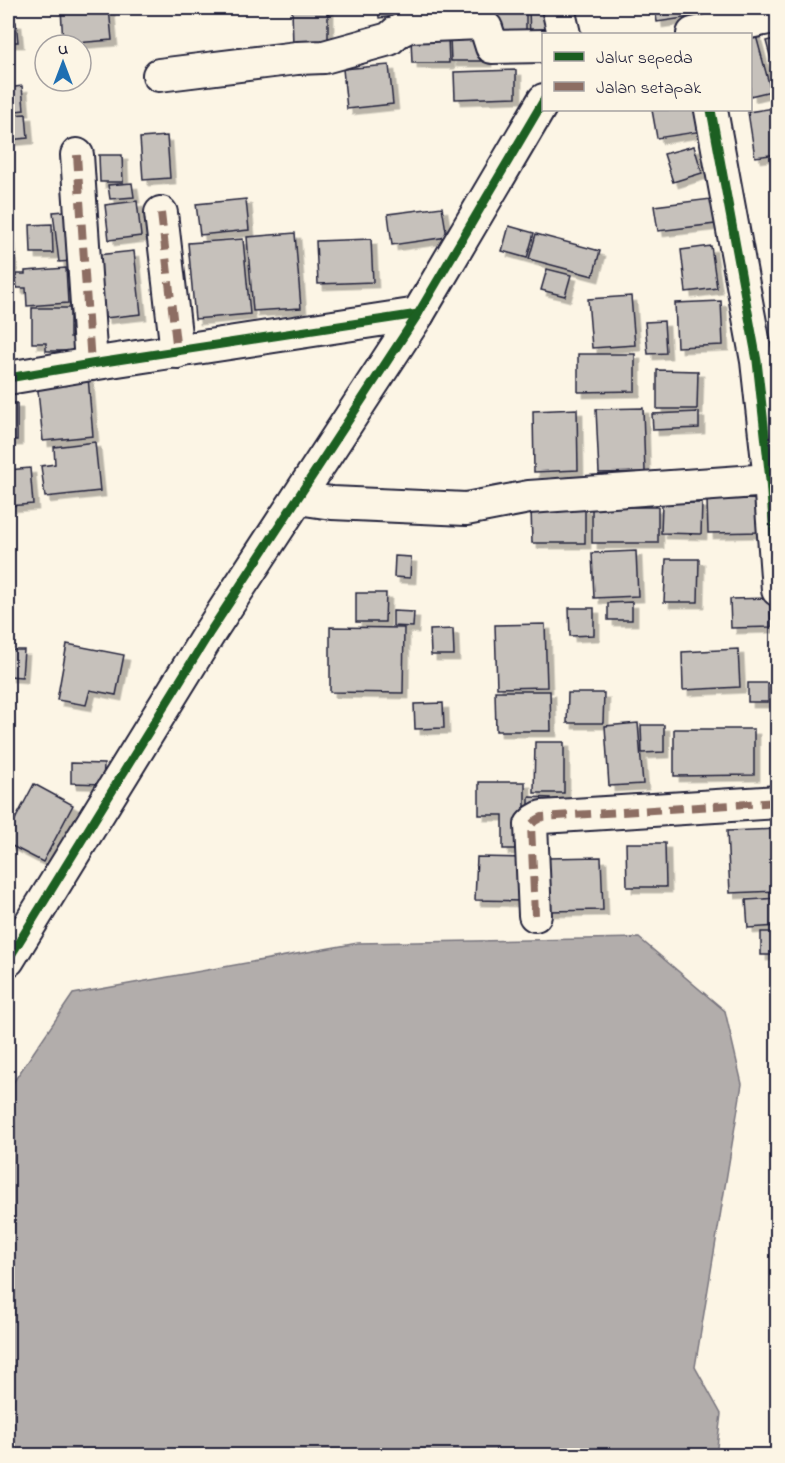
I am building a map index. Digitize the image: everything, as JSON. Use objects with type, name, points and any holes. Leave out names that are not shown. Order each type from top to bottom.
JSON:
[{"type":"street","points":[[558,8],[564,33]]},
{"type":"street","points":[[700,33],[777,16]]},
{"type":"street","points":[[159,75],[297,58],[324,57],[389,39],[409,26],[480,23],[486,28],[491,46],[494,48],[542,46]]},
{"type":"street","points":[[8,960],[210,632],[418,314],[542,102]]},
{"type":"street","points":[[711,111],[756,361],[770,480],[777,590]]},
{"type":"street","points":[[77,155],[91,364]]},
{"type":"street","points":[[161,213],[177,352]]},
{"type":"street","points":[[8,378],[418,314]]},
{"type":"street","points":[[298,498],[332,502],[466,508],[529,497],[770,480]]},
{"type":"street","points":[[535,915],[531,825],[542,817],[777,802]]},
{"type":"shaded area","points":[[639,938],[725,1011],[742,1084],[695,1367],[721,1414],[716,1455],[8,1455],[8,1090],[73,994],[358,943]]},
{"type":"building","points":[[61,8],[109,8],[112,40],[93,42],[93,33],[62,33]]},
{"type":"building","points":[[292,8],[328,8],[328,47],[293,48]]},
{"type":"building","points":[[378,8],[426,8],[426,12],[379,18]]},
{"type":"building","points":[[494,8],[526,8],[526,42],[494,42]]},
{"type":"building","points":[[529,8],[556,8],[556,33],[542,33],[542,37],[530,40]]},
{"type":"building","points":[[655,8],[696,8],[697,16],[657,22]]},
{"type":"building","points":[[8,22],[16,22],[18,42],[8,42]]},
{"type":"building","points":[[755,32],[771,91],[752,96],[752,33]]},
{"type":"building","points":[[448,37],[449,63],[412,63],[411,38]]},
{"type":"building","points":[[486,37],[486,61],[451,61],[450,38]]},
{"type":"building","points":[[778,38],[778,84],[766,41]]},
{"type":"building","points":[[389,65],[393,104],[347,109],[343,69]]},
{"type":"building","points":[[516,70],[516,97],[455,99],[454,72]]},
{"type":"building","points":[[22,86],[24,110],[8,112],[8,88]]},
{"type":"building","points":[[774,108],[778,133],[778,154],[755,157],[748,112]]},
{"type":"building","points":[[652,111],[699,111],[703,131],[657,138]]},
{"type":"building","points":[[26,114],[28,138],[8,140],[8,115]]},
{"type":"building","points":[[167,136],[170,178],[143,180],[140,138]]},
{"type":"building","points":[[694,146],[702,173],[673,182],[664,154]]},
{"type":"building","points":[[99,155],[122,155],[123,182],[100,182]]},
{"type":"building","points":[[132,183],[134,197],[110,199],[108,185]]},
{"type":"building","points":[[246,199],[249,230],[200,235],[196,204]]},
{"type":"building","points":[[711,199],[715,224],[658,231],[654,206]]},
{"type":"building","points":[[137,201],[141,236],[109,240],[105,205]]},
{"type":"building","points":[[442,207],[447,237],[392,245],[388,214]]},
{"type":"building","points":[[78,210],[84,260],[59,262],[53,212]]},
{"type":"building","points":[[52,224],[53,253],[31,253],[30,225]]},
{"type":"building","points":[[509,226],[534,233],[527,258],[502,251]]},
{"type":"building","points":[[295,233],[301,308],[253,311],[247,237]]},
{"type":"building","points":[[536,234],[600,251],[593,276],[529,259]]},
{"type":"building","points":[[8,239],[10,239],[12,267],[8,267]]},
{"type":"building","points":[[243,239],[250,314],[195,319],[188,243]]},
{"type":"building","points":[[371,239],[373,282],[318,284],[316,241]]},
{"type":"building","points":[[711,246],[717,288],[686,292],[681,250]]},
{"type":"building","points":[[134,251],[141,314],[105,318],[97,255]]},
{"type":"building","points":[[66,268],[68,303],[27,306],[26,288],[17,288],[16,274],[25,274],[25,271]]},
{"type":"building","points":[[547,269],[571,275],[565,296],[541,290]]},
{"type":"building","points":[[631,296],[635,345],[592,348],[588,299]]},
{"type":"building","points":[[721,301],[723,345],[677,347],[675,303]]},
{"type":"building","points":[[32,308],[70,308],[70,337],[73,337],[73,351],[46,351],[46,343],[32,343]]},
{"type":"building","points":[[664,321],[666,353],[648,354],[645,322]]},
{"type":"building","points":[[578,354],[635,354],[635,391],[578,392]]},
{"type":"building","points":[[657,370],[698,371],[697,409],[657,409]]},
{"type":"building","points":[[88,377],[93,436],[43,441],[37,381]]},
{"type":"building","points":[[8,403],[17,403],[17,440],[8,440]]},
{"type":"building","points":[[643,408],[645,472],[599,473],[596,409]]},
{"type":"building","points":[[577,409],[578,470],[534,472],[533,411]]},
{"type":"building","points":[[699,412],[699,428],[653,430],[652,414]]},
{"type":"building","points":[[95,442],[100,491],[45,497],[41,466],[55,464],[54,447]]},
{"type":"building","points":[[30,468],[33,504],[8,506],[8,470]]},
{"type":"building","points":[[760,499],[761,532],[708,533],[707,500]]},
{"type":"building","points":[[662,503],[702,503],[701,534],[661,533]]},
{"type":"building","points":[[585,507],[585,543],[532,543],[531,508]]},
{"type":"building","points":[[592,507],[658,507],[658,543],[592,543]]},
{"type":"building","points":[[636,551],[638,596],[594,598],[592,553]]},
{"type":"building","points":[[395,556],[411,557],[410,578],[394,577]]},
{"type":"building","points":[[666,559],[699,559],[698,602],[664,602]]},
{"type":"building","points":[[356,593],[386,593],[385,622],[356,622]]},
{"type":"building","points":[[770,598],[771,627],[731,628],[730,599]]},
{"type":"building","points":[[632,602],[632,620],[608,620],[608,603]]},
{"type":"building","points":[[569,608],[594,608],[594,635],[570,636]]},
{"type":"building","points":[[393,611],[414,612],[413,627],[393,626]]},
{"type":"building","points":[[545,624],[547,687],[497,688],[495,625]]},
{"type":"building","points":[[330,627],[404,628],[403,693],[330,692]]},
{"type":"building","points":[[453,629],[454,655],[431,655],[430,630]]},
{"type":"building","points":[[67,644],[124,655],[116,695],[90,690],[86,705],[57,700]]},
{"type":"building","points":[[738,649],[740,687],[683,690],[682,652]]},
{"type":"building","points":[[8,650],[24,650],[22,677],[8,676]]},
{"type":"building","points":[[748,683],[768,683],[768,702],[748,702]]},
{"type":"building","points":[[495,691],[550,691],[551,731],[496,731]]},
{"type":"building","points":[[568,693],[604,693],[603,723],[567,723]]},
{"type":"building","points":[[443,703],[444,728],[415,729],[414,704]]},
{"type":"building","points":[[638,723],[643,784],[609,786],[605,726]]},
{"type":"building","points":[[641,725],[664,725],[664,752],[642,753]]},
{"type":"building","points":[[674,729],[754,729],[754,775],[674,776]]},
{"type":"building","points":[[535,742],[564,742],[564,793],[534,793]]},
{"type":"building","points":[[71,763],[104,764],[103,784],[71,783]]},
{"type":"building","points":[[479,782],[525,782],[525,815],[518,815],[517,849],[503,849],[503,815],[479,815]]},
{"type":"building","points":[[34,784],[73,805],[43,862],[8,844],[8,833]]},
{"type":"building","points":[[529,797],[550,798],[550,815],[529,815]]},
{"type":"building","points":[[778,829],[778,891],[730,893],[727,831]]},
{"type":"building","points":[[626,843],[665,843],[666,887],[627,887]]},
{"type":"building","points":[[477,857],[525,858],[524,901],[475,900]]},
{"type":"building","points":[[601,857],[603,910],[548,911],[547,858]]},
{"type":"building","points":[[778,898],[778,926],[748,928],[746,900]]},
{"type":"building","points":[[761,932],[778,932],[778,955],[761,955]]},
{"type":"marked path","points":[[77,155],[91,364]]},
{"type":"marked path","points":[[161,213],[177,352]]},
{"type":"marked path","points":[[535,915],[531,825],[542,817],[778,802]]},
{"type":"cycle path","points":[[8,960],[210,632],[418,314],[542,103]]},
{"type":"cycle path","points":[[711,111],[757,361],[770,480],[778,590]]},
{"type":"cycle path","points":[[8,378],[418,314]]}]
